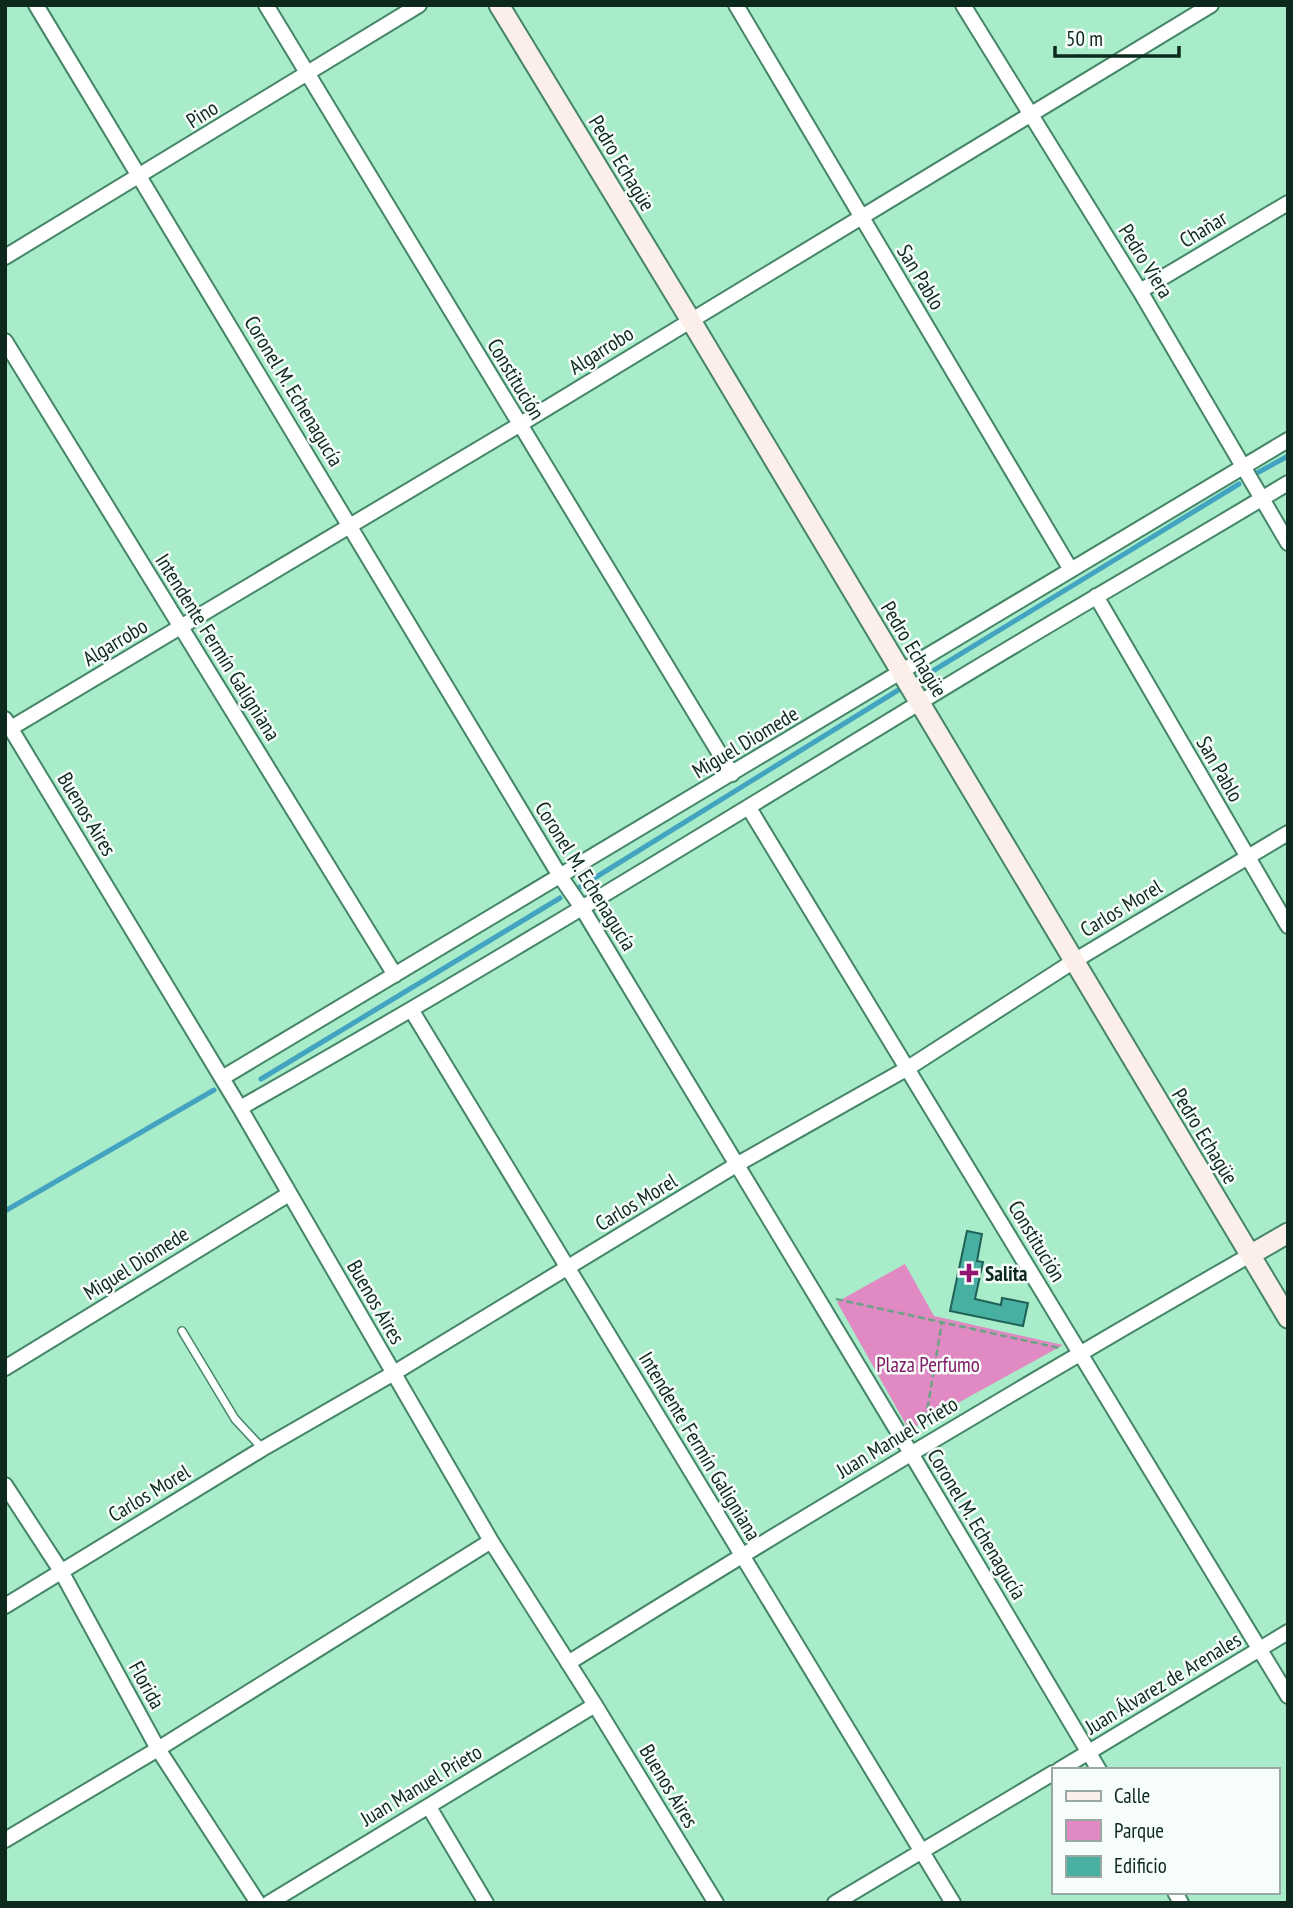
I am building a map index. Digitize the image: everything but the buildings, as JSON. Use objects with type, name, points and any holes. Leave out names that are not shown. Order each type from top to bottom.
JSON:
[{"type":"street","name":"Coronel M. Echenagucía","points":[[36,5],[560,876],[816,1295],[916,1452],[1098,1768]]},
{"type":"street","name":"Constitución","points":[[266,5],[732,774]]},
{"type":"street","name":"Pino","points":[[5,257],[419,5]]},
{"type":"street","name":"Pedro Echagüe","points":[[499,5],[1288,1318]]},
{"type":"street","name":"San Pablo","points":[[736,5],[1071,570]]},
{"type":"street","name":"Pedro Viera","points":[[963,5],[1140,291],[1288,543]]},
{"type":"street","name":"Algarrobo","points":[[8,723],[181,627],[1211,5]]},
{"type":"street","name":"Chañar","points":[[1140,291],[1288,202]]},
{"type":"street","name":"Intendente Fermín Galigniana","points":[[5,341],[395,975]]},
{"type":"street","name":"Miguel Diomede","points":[[222,1078],[1288,440]]},
{"type":"street","points":[[240,1108],[412,1011],[920,702],[1288,483]]},
{"type":"street","name":"San Pablo","points":[[1096,596],[1288,926]]},
{"type":"street","name":"Buenos Aires","points":[[8,723],[240,1108],[491,1542],[716,1903]]},
{"type":"street","name":"Constitución","points":[[749,808],[1288,1696]]},
{"type":"street","name":"Carlos Morel","points":[[5,1606],[736,1165],[908,1068],[1074,961],[1288,833]]},
{"type":"street","name":"Intendente Fermín Galigniana","points":[[412,1011],[953,1903]]},
{"type":"street","name":"Miguel Diomede","points":[[5,1368],[289,1195]]},
{"type":"street","name":"Juan Manuel Prieto","points":[[568,1663],[1079,1353],[1288,1233]]},
{"type":"street","name":"Florida","points":[[5,1485],[61,1571],[158,1749],[258,1903]]},
{"type":"street","points":[[5,1840],[158,1749],[491,1542]]},
{"type":"street","name":"Juan Álvarez de Arenales","points":[[1062,1768],[1288,1632]]},
{"type":"street","name":"Juan Manuel Prieto","points":[[269,1903],[595,1705]]},
{"type":"street","points":[[835,1903],[1052,1774]]},
{"type":"street","points":[[429,1807],[486,1903]]},
{"type":"lane","points":[[182,1331],[235,1419],[262,1449]]},
{"type":"path","points":[[816,1295],[1079,1353]]},
{"type":"path","points":[[916,1452],[942,1322]]},
{"type":"green space","name":"Plaza Perfumo","points":[[905,1264],[934,1316],[1063,1345],[909,1430],[837,1302]]},
{"type":"waterway","points":[[1257,473],[1288,456]]},
{"type":"waterway","points":[[918,680],[1239,484]]},
{"type":"waterway","points":[[580,887],[900,689]]},
{"type":"waterway","points":[[261,1079],[560,898]]},
{"type":"waterway","points":[[5,1211],[214,1090]]},
{"type":"place","name":"Salita","points":[[969,1273]]}]
